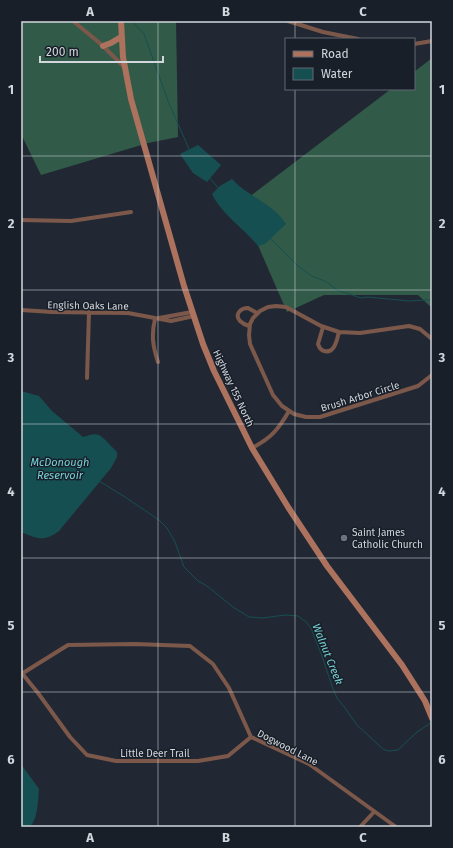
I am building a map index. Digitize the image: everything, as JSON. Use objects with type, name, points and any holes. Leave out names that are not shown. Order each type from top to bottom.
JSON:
[{"type":"main road","name":"Highway 155 North","points":[[121,21],[124,67],[134,109],[193,314],[208,358],[252,448],[288,507],[327,566],[391,651],[425,701],[432,718]]},
{"type":"main road","points":[[103,46],[111,44],[121,38]]},
{"type":"street","points":[[73,21],[103,46],[124,67]]},
{"type":"street","points":[[288,21],[323,32],[353,38]]},
{"type":"street","points":[[415,44],[432,41]]},
{"type":"street","points":[[21,220],[71,221],[131,212]]},
{"type":"street","points":[[257,313],[248,308],[242,308],[238,316],[240,320],[250,326],[257,313],[272,306],[283,306],[323,327],[339,332],[360,333],[409,326],[420,329],[432,340]]},
{"type":"street","name":"English Oaks Lane","points":[[21,310],[44,312],[131,313],[155,319],[193,314]]},
{"type":"street","points":[[87,378],[89,312]]},
{"type":"street","points":[[155,319],[152,338],[158,362]]},
{"type":"street","name":"Brush Arbor Circle","points":[[250,326],[250,344],[271,391],[278,402],[289,411],[306,417],[323,417],[418,386],[432,375]]},
{"type":"street","points":[[323,327],[318,344],[319,348],[324,351],[329,351],[333,348],[339,332]]},
{"type":"street","points":[[252,448],[265,441],[273,434],[289,411]]},
{"type":"street","name":"Dogwood Lane","points":[[22,673],[68,645],[135,644],[190,646],[213,664],[229,688],[251,737],[309,764],[396,827]]},
{"type":"street","name":"Little Deer Trail","points":[[22,673],[70,737],[87,755],[116,761],[198,761],[228,756],[251,737]]},
{"type":"street","points":[[360,827],[374,812]]},
{"type":"shaded area","points":[[21,21],[176,21],[178,137],[148,143],[41,175],[21,134]]},
{"type":"shaded area","points":[[432,58],[432,308],[418,295],[324,295],[287,312],[240,204],[390,90],[415,90],[415,71]]},
{"type":"water","points":[[198,145],[221,165],[207,182],[193,173],[180,154]]},
{"type":"water","points":[[232,179],[245,191],[267,205],[281,217],[286,224],[265,244],[258,246],[216,202],[212,194],[220,186]]},
{"type":"water","name":"McDonough Reservoir","points":[[21,391],[39,396],[52,411],[83,437],[97,434],[117,452],[117,457],[111,468],[59,531],[45,538],[36,538],[21,532]]},
{"type":"water","points":[[21,764],[39,789],[36,816],[34,821],[28,827],[21,827]]},
{"type":"waterway","points":[[132,21],[144,34],[168,101],[189,149]]},
{"type":"waterway","points":[[210,178],[218,188]]},
{"type":"waterway","points":[[271,239],[298,266],[312,276],[327,282],[337,290],[361,298],[368,297],[409,301],[432,300]]},
{"type":"waterway","name":"Walnut Creek","points":[[99,481],[159,520],[167,528],[175,542],[184,567],[198,581],[207,586],[233,607],[249,617],[263,618],[285,615],[298,616],[306,622],[311,628],[337,698],[357,725],[383,749],[388,751],[398,750],[417,732],[432,722]]},
{"type":"place","name":"Saint James Catholic Church","points":[[344,538]]}]
